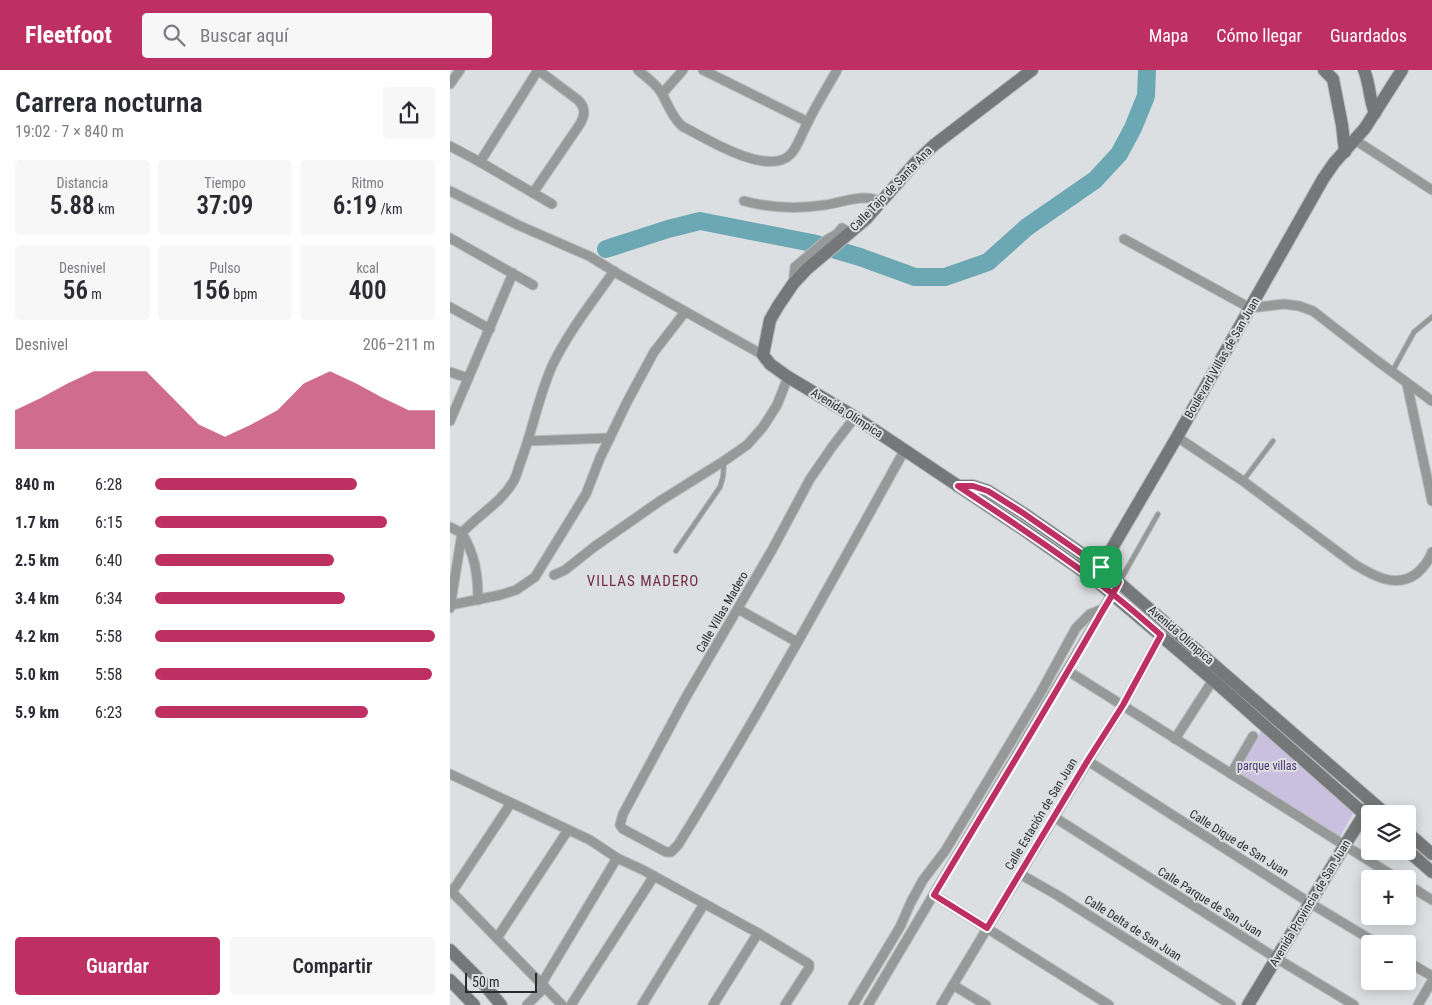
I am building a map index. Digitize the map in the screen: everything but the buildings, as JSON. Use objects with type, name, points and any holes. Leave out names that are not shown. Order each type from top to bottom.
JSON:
[{"type":"street","points":[[450,84],[460,70]]},
{"type":"street","points":[[480,162],[538,70],[578,100],[583,105],[584,110],[580,124],[533,193]]},
{"type":"street","points":[[638,70],[656,86],[674,119],[682,126],[750,159],[769,161],[784,159],[791,154],[837,70]]},
{"type":"street","points":[[662,94],[683,70]]},
{"type":"street","points":[[702,70],[808,122]]},
{"type":"street","name":"Calle Tajo de Santa Ana","points":[[763,355],[770,320],[794,279],[814,263],[846,231],[866,219],[915,163],[934,145],[1032,70]]},
{"type":"street","points":[[1324,70],[1333,79],[1345,152]]},
{"type":"street","points":[[1364,70],[1375,113]]},
{"type":"street","name":"Boulevard Villas de San Juan","points":[[1094,579],[1323,179],[1375,113],[1402,70]]},
{"type":"street","points":[[1355,140],[1432,190]]},
{"type":"street","points":[[450,146],[552,204]]},
{"type":"street","points":[[450,191],[518,226],[588,256],[763,355]]},
{"type":"street","points":[[744,200],[760,205],[798,207],[825,205],[858,198],[868,198],[882,202]]},
{"type":"street","points":[[450,238],[533,284]]},
{"type":"street","points":[[1124,239],[1250,308],[1284,304],[1299,306],[1313,311],[1407,384],[1432,400]]},
{"type":"street","points":[[614,271],[568,338],[553,364],[513,482],[496,502],[462,532],[450,606],[516,590],[535,577],[586,494],[627,402],[654,352],[685,312]]},
{"type":"street","points":[[450,421],[514,272]]},
{"type":"street","points":[[450,307],[490,329]]},
{"type":"street","name":"Avenida Olímpica","points":[[763,355],[770,364],[788,378],[855,417],[1094,579],[1213,680],[1361,812]]},
{"type":"street","points":[[450,372],[468,378]]},
{"type":"street","points":[[554,575],[565,570],[594,547],[660,501],[747,445],[763,427],[777,405],[788,378]]},
{"type":"street","points":[[1407,384],[1432,498]]},
{"type":"street","name":"Calle Villas Madero","points":[[797,642],[716,784],[674,850],[671,852],[660,849],[623,830],[620,825],[623,814],[686,697],[772,550],[810,479],[855,417]]},
{"type":"street","points":[[1177,437],[1243,481],[1368,573],[1394,581],[1409,578],[1429,561],[1432,552]]},
{"type":"street","points":[[528,441],[610,438]]},
{"type":"street","points":[[738,609],[797,642],[904,451]]},
{"type":"street","name":"Avenida Olímpica","points":[[958,486],[973,486],[988,491],[1101,567],[1376,805]]},
{"type":"street","points":[[450,527],[462,532],[470,547],[476,563],[478,600]]},
{"type":"street","points":[[450,553],[460,546]]},
{"type":"street","points":[[868,1005],[1068,671],[1119,582]]},
{"type":"street","points":[[853,1005],[900,927],[923,880],[945,851],[976,800],[1041,692],[1076,628],[1090,614],[1103,609]]},
{"type":"street","name":"Calle Estación de San Juan","points":[[941,1005],[1123,705],[1161,635]]},
{"type":"street","points":[[1068,671],[1384,870]]},
{"type":"street","points":[[1175,739],[1213,680]]},
{"type":"street","points":[[1231,774],[1252,736]]},
{"type":"street","name":"Calle Dique de San Juan","points":[[1088,760],[1363,935]]},
{"type":"street","points":[[450,774],[590,840],[617,858],[758,933],[809,964],[809,968],[785,1005]]},
{"type":"street","points":[[511,803],[451,891],[543,985],[559,1004]]},
{"type":"street","name":"Calle Parque de San Juan","points":[[1054,818],[1354,1005]]},
{"type":"street","name":"Avenida Provincia de San Juan","points":[[1248,1005],[1345,845],[1361,825]]},
{"type":"street","points":[[497,938],[568,830]]},
{"type":"street","points":[[1416,840],[1432,854]]},
{"type":"street","points":[[527,1005],[543,985],[617,858]]},
{"type":"street","points":[[1416,858],[1432,872]]},
{"type":"street","name":"Calle Delta de San Juan","points":[[1020,874],[1057,895],[1231,1005]]},
{"type":"street","points":[[571,1005],[654,876]]},
{"type":"street","points":[[1416,890],[1432,900]]},
{"type":"street","points":[[934,895],[1109,1005]]},
{"type":"street","points":[[642,1005],[704,904]]},
{"type":"street","points":[[713,1005],[758,933]]},
{"type":"street","points":[[450,950],[483,983],[501,1005]]},
{"type":"street","points":[[1416,967],[1432,976]]},
{"type":"street","points":[[450,980],[474,1005]]},
{"type":"street","points":[[1418,1005],[1432,982]]},
{"type":"street","points":[[953,985],[986,1005]]},
{"type":"lane","points":[[1392,372],[1414,332],[1432,318]]},
{"type":"lane","points":[[1243,481],[1274,441]]},
{"type":"lane","points":[[676,551],[720,487],[724,461]]},
{"type":"lane","points":[[1119,582],[1158,514]]},
{"type":"green space","name":"parque villas","points":[[1261,731],[1355,810],[1340,837],[1244,778],[1240,768]]},
{"type":"waterway","points":[[606,249],[700,221],[812,243],[860,257],[915,277],[945,277],[988,262],[1027,227],[1095,180],[1119,154],[1133,128],[1146,96],[1147,70]]},
{"type":"district","name":"VILLAS MADERO","points":[[643,581]]},
{"type":"route","points":[[1101,567],[1001,498],[980,487],[958,486],[1094,579],[1113,594],[1161,635],[1123,705],[987,928],[934,895],[1113,594],[1119,582],[1101,567]]}]
